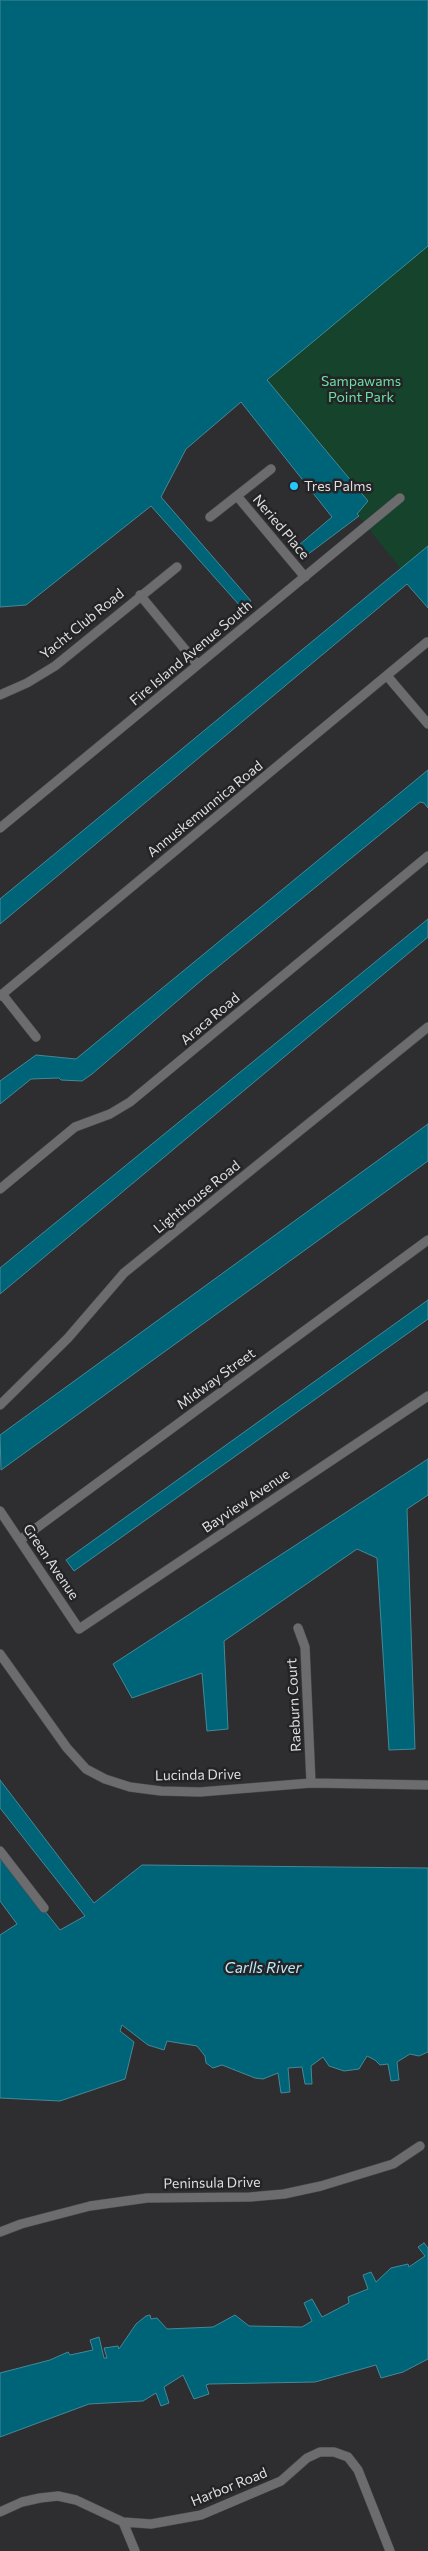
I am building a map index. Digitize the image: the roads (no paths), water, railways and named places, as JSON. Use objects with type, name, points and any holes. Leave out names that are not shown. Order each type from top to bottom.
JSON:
[{"type":"street","points":[[210,517],[270,469]]},
{"type":"street","name":"Neried Place","points":[[237,496],[305,576]]},
{"type":"street","name":"Fire Island Avenue South","points":[[0,828],[400,498]]},
{"type":"street","name":"Yacht Club Road","points":[[0,695],[27,683],[54,666],[177,567]]},
{"type":"street","points":[[140,595],[197,664]]},
{"type":"street","name":"Annuskemunnica Road","points":[[1,995],[388,677],[427,642]]},
{"type":"street","points":[[388,677],[428,724]]},
{"type":"street","name":"Araca Road","points":[[0,1189],[75,1127],[110,1114],[130,1102],[428,856]]},
{"type":"street","points":[[1,995],[36,1037]]},
{"type":"street","name":"Lighthouse Road","points":[[0,1405],[68,1338],[124,1274],[428,1028]]},
{"type":"street","name":"Midway Street","points":[[20,1540],[428,1240]]},
{"type":"street","name":"Bayview Avenue","points":[[79,1629],[428,1396]]},
{"type":"street","name":"Green Avenue","points":[[0,1511],[79,1629]]},
{"type":"street","name":"Raeburn Court","points":[[298,1628],[305,1647],[311,1783]]},
{"type":"street","name":"Lucinda Drive","points":[[0,1654],[67,1748],[86,1769],[105,1780],[130,1787],[161,1792],[200,1792],[311,1783],[428,1785]]},
{"type":"street","points":[[0,1851],[44,1908]]},
{"type":"street","name":"Peninsula Drive","points":[[0,2232],[21,2224],[90,2206],[142,2198],[250,2197],[293,2192],[321,2186],[393,2164],[420,2146]]},
{"type":"street","name":"Harbor Road","points":[[123,2522],[151,2524],[200,2515],[281,2481],[313,2455],[320,2452],[334,2452],[348,2457],[358,2470],[390,2551]]},
{"type":"street","points":[[0,2512],[22,2502],[58,2496],[76,2500],[123,2522],[135,2551]]},
{"type":"water","points":[[0,0],[428,0],[428,246],[267,380],[368,501],[357,514],[359,516],[307,555],[299,545],[332,517],[241,402],[186,449],[161,497],[251,601],[241,607],[151,506],[26,605],[0,607]]},
{"type":"water","points":[[428,546],[428,608],[407,584],[0,924],[0,899]]},
{"type":"water","points":[[428,770],[428,808],[424,803],[420,802],[203,979],[92,1074],[82,1081],[61,1080],[59,1078],[31,1079],[0,1104],[0,1081],[36,1055],[76,1059]]},
{"type":"water","points":[[428,919],[428,937],[0,1294],[0,1268]]},
{"type":"water","points":[[428,1124],[428,1161],[1,1470],[0,1435]]},
{"type":"water","points":[[428,1300],[428,1319],[74,1571],[66,1560]]},
{"type":"water","points":[[428,1459],[428,1495],[407,1509],[415,1749],[389,1750],[377,1558],[357,1549],[224,1641],[228,1729],[207,1731],[202,1673],[132,1698],[113,1664]]},
{"type":"water","name":"Carlls River","points":[[0,1780],[94,1903],[142,1865],[428,1868],[428,2052],[419,2056],[410,2054],[397,2062],[399,2080],[391,2081],[388,2064],[380,2065],[367,2056],[359,2069],[344,2071],[329,2066],[323,2057],[311,2066],[312,2084],[305,2084],[302,2067],[288,2068],[290,2092],[281,2093],[278,2073],[263,2079],[255,2078],[222,2065],[213,2068],[206,2063],[205,2056],[197,2046],[167,2041],[164,2050],[148,2045],[122,2025],[120,2031],[134,2042],[125,2079],[60,2101],[0,2098],[0,1935],[17,1924],[0,1901],[0,1855],[60,1930],[85,1916],[0,1808]]},
{"type":"water","points":[[424,2243],[428,2248],[428,2359],[403,2372],[381,2378],[376,2365],[315,2382],[209,2384],[206,2385],[209,2394],[194,2399],[183,2375],[164,2387],[169,2403],[161,2406],[156,2393],[143,2401],[89,2404],[0,2437],[0,2373],[50,2360],[68,2352],[70,2355],[93,2350],[90,2340],[99,2337],[104,2358],[107,2358],[104,2348],[118,2346],[119,2349],[136,2324],[150,2315],[151,2319],[157,2318],[167,2329],[213,2327],[235,2315],[249,2326],[302,2327],[312,2321],[304,2303],[312,2299],[322,2317],[349,2303],[348,2297],[368,2289],[363,2275],[371,2272],[376,2282],[391,2268],[408,2264],[409,2267],[425,2256],[418,2247]]},
{"type":"place","name":"Tres Palms","points":[[294,486]]},
{"type":"park label","name":"Sampawams Point Park","points":[[361,390]]}]
